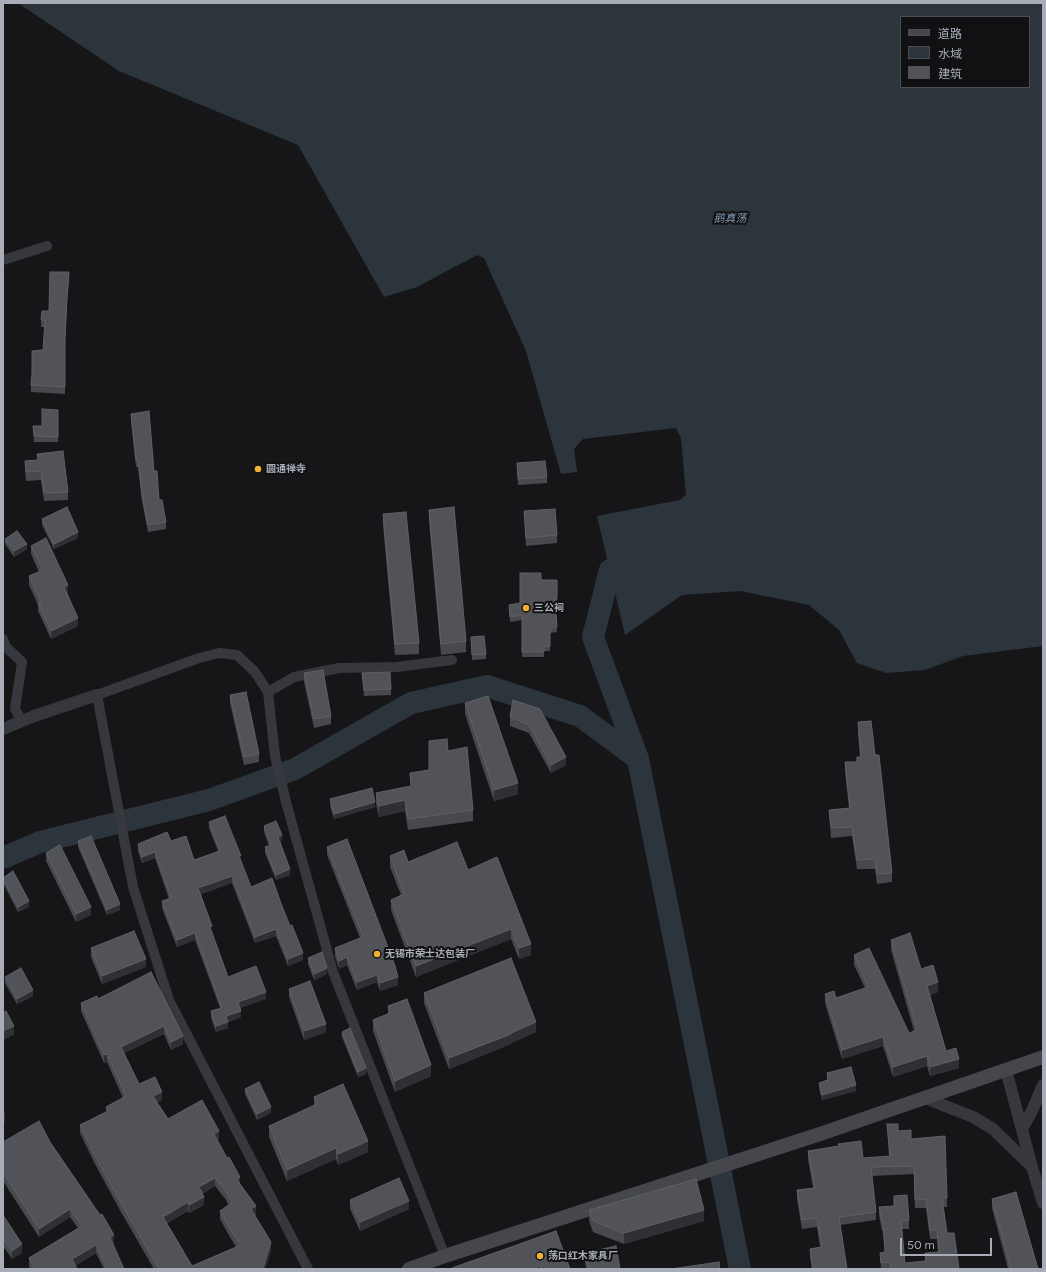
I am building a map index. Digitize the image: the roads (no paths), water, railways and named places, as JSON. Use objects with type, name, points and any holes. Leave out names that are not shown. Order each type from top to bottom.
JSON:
[{"type":"main road","points":[[409,1269],[822,1133],[1043,1057]]},
{"type":"street","points":[[3,260],[47,246]]},
{"type":"street","points":[[3,638],[6,647],[22,662],[15,709],[22,721]]},
{"type":"street","points":[[3,729],[199,658],[219,653],[237,655],[255,672],[268,692],[275,756],[286,802],[333,972],[445,1256]]},
{"type":"street","points":[[268,692],[294,677],[339,668],[397,667],[452,660]]},
{"type":"street","points":[[97,695],[133,887],[169,1000],[308,1269]]},
{"type":"street","points":[[1006,1070],[1043,1203]]},
{"type":"street","points":[[1022,1129],[1032,1111],[1043,1085]]},
{"type":"street","points":[[925,1098],[974,1117],[993,1129],[1032,1167]]},
{"type":"water","name":"鹅真荡","points":[[18,3],[1043,3],[1043,646],[963,656],[925,670],[886,673],[857,663],[839,630],[809,605],[740,591],[682,595],[625,635],[597,516],[680,500],[686,495],[681,438],[676,428],[583,439],[574,449],[577,472],[561,474],[526,351],[484,258],[477,255],[417,287],[384,297],[298,145],[119,71]]},
{"type":"waterway","points":[[610,570],[593,637],[638,759],[740,1269]]},
{"type":"waterway","points":[[3,858],[40,842],[209,800],[295,769],[411,703],[487,686],[580,716],[638,759]]},
{"type":"place","name":"圆通禅寺","points":[[258,469]]},
{"type":"place","name":"三公祠","points":[[526,608]]},
{"type":"place","name":"无锡市荣士达包装厂","points":[[377,954]]},
{"type":"place","name":"荡口红木家具厂","points":[[540,1256]]}]
